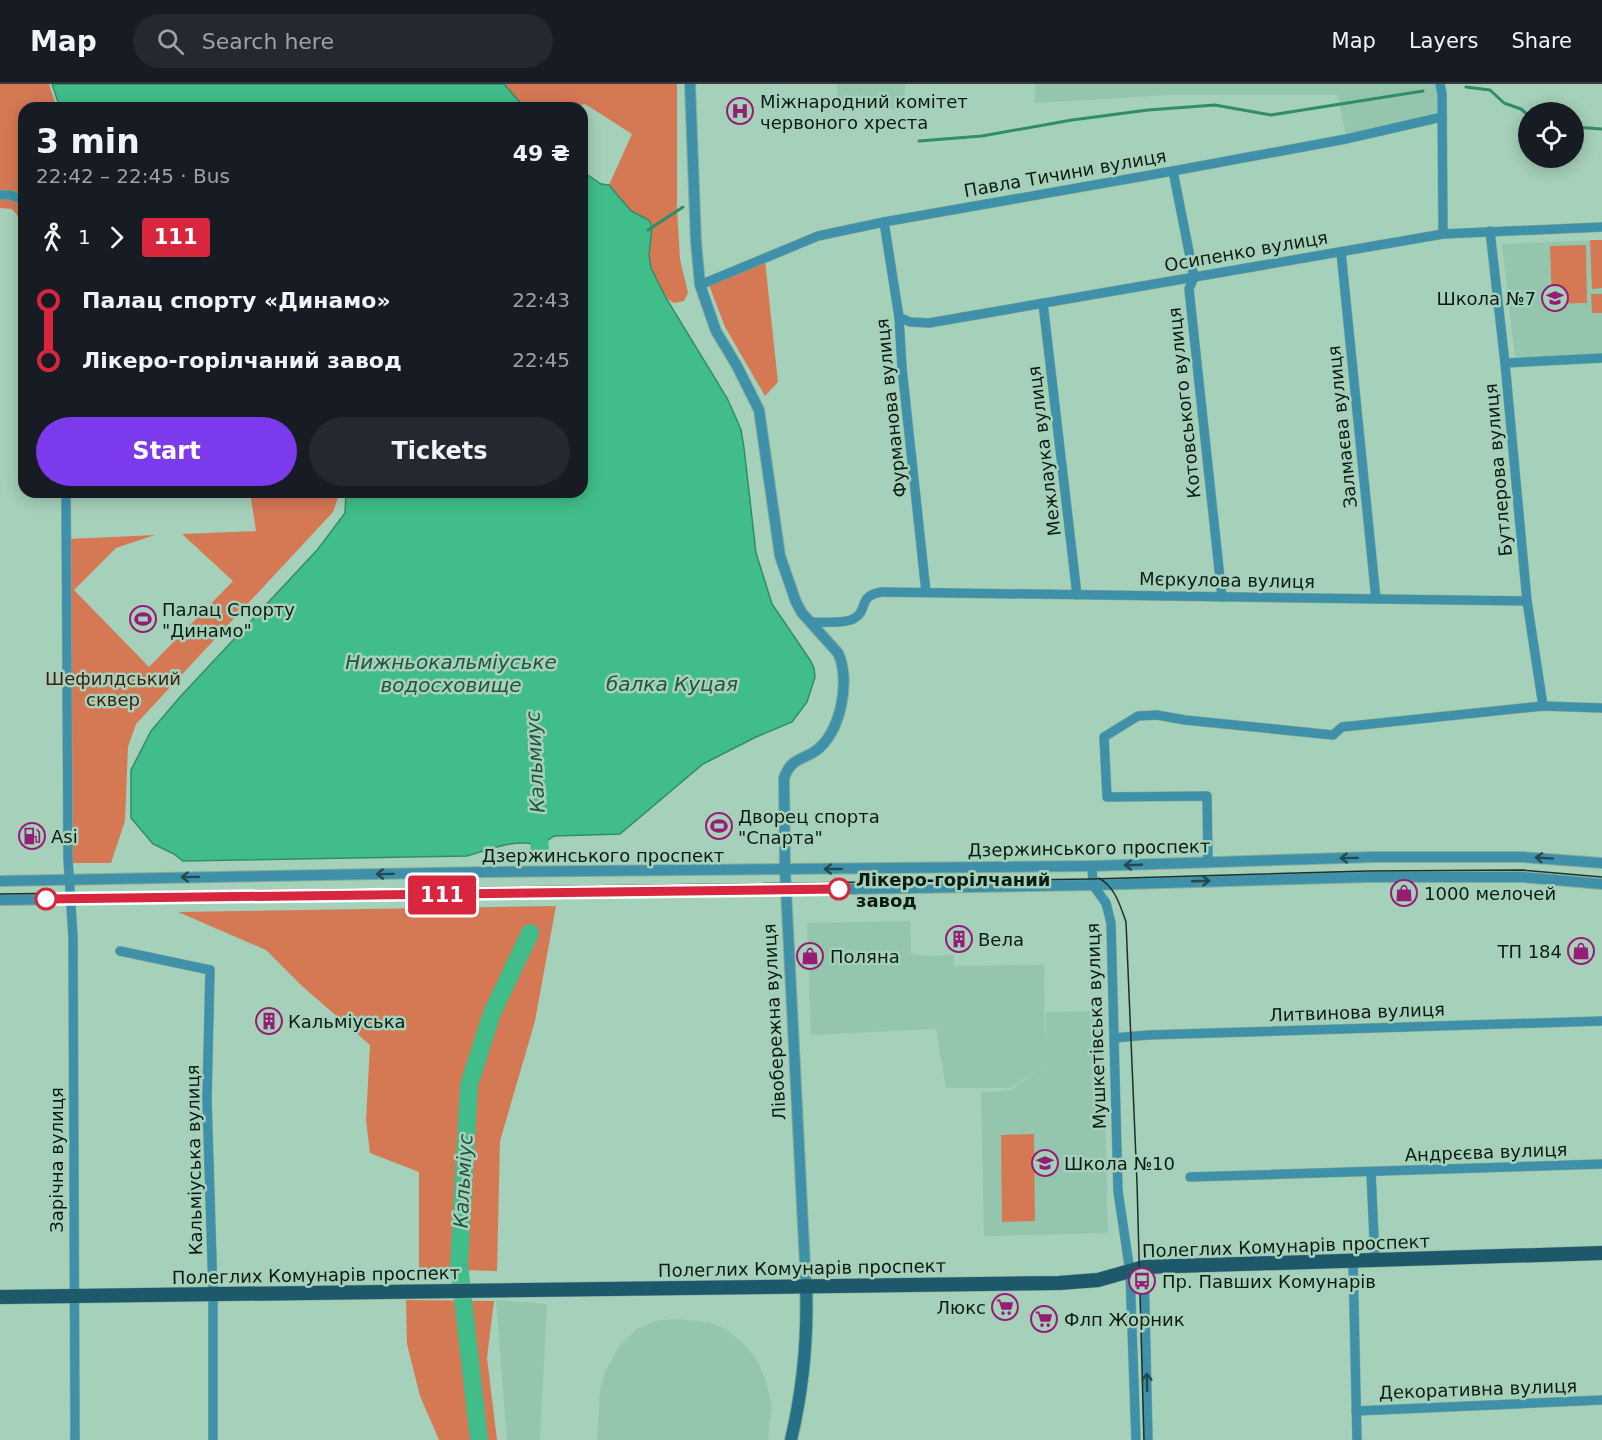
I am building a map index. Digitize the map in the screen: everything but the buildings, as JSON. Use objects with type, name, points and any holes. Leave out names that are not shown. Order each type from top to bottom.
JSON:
[{"type":"main road","name":"Полеглих Комунарів проспект","points":[[0,1297],[1059,1283],[1098,1280],[1144,1267],[1602,1253]]},
{"type":"main road","name":"Лівобережна вулиця","points":[[792,1440],[804,1370],[806,1286]]},
{"type":"street","name":"Лівобережна вулиця","points":[[690,84],[696,242],[700,285],[716,331],[759,410],[780,556],[796,602],[810,622],[832,645],[842,661],[843,697],[836,725],[815,751],[801,757],[790,767],[784,778],[785,870],[806,1286]]},
{"type":"street","points":[[1440,84],[1443,234]]},
{"type":"street","name":"Павла Тичини вулиця","points":[[700,285],[818,236],[884,222],[1346,139],[1442,117]]},
{"type":"street","name":"Котовського вулиця","points":[[1173,171],[1194,277],[1188,289],[1222,597]]},
{"type":"street","points":[[0,195],[18,198]]},
{"type":"street","name":"Фурманова вулиця","points":[[884,222],[899,317],[902,368],[926,592]]},
{"type":"street","name":"Осипенко вулиця","points":[[899,317],[910,322],[929,323],[1443,234],[1602,227]]},
{"type":"street","name":"Бутлерова вулиця","points":[[1490,231],[1527,601],[1543,706]]},
{"type":"street","name":"Залмаєва вулиця","points":[[1341,252],[1376,599]]},
{"type":"street","name":"Межлаука вулиця","points":[[1043,303],[1077,595]]},
{"type":"street","points":[[1505,363],[1602,358]]},
{"type":"street","name":"Зарічна вулиця","points":[[66,498],[69,899],[73,937],[75,1440]]},
{"type":"street","name":"Мєркулова вулиця","points":[[810,622],[851,621],[859,614],[870,594],[882,592],[1527,601]]},
{"type":"street","points":[[1208,862],[1206,796],[1107,797],[1104,737],[1138,716],[1157,715],[1185,720],[1333,735],[1342,727],[1543,706],[1602,708]]},
{"type":"street","name":"Дзержинського проспект","points":[[0,881],[486,872],[1092,866],[1375,857],[1522,857],[1602,863]]},
{"type":"street","name":"Мушкетівська вулиця","points":[[1092,866],[1093,885],[1106,903],[1111,923],[1118,1191],[1130,1272],[1136,1440]]},
{"type":"street","name":"Дзержинського проспект","points":[[0,900],[1093,885],[1379,877],[1522,877],[1602,884]]},
{"type":"street","name":"Кальміуська вулиця","points":[[120,951],[210,970],[207,1099],[213,1294],[213,1440]]},
{"type":"street","name":"Литвинова вулиця","points":[[1114,1038],[1160,1034],[1602,1021]]},
{"type":"street","name":"Андрєєва вулиця","points":[[1190,1177],[1602,1164]]},
{"type":"street","points":[[1371,1172],[1375,1260]]},
{"type":"street","points":[[1353,1260],[1357,1440]]},
{"type":"street","points":[[1144,1267],[1148,1440]]},
{"type":"street","name":"Декоративна вулиця","points":[[1356,1411],[1602,1400]]},
{"type":"shaded area","points":[[837,84],[905,84],[905,109],[838,110]]},
{"type":"shaded area","points":[[1035,84],[1437,84],[1440,93],[1436,115],[1346,136],[1338,95],[1170,95],[1035,103]]},
{"type":"shaded area","name":"Школа №7","points":[[1602,240],[1602,353],[1515,358],[1502,244]]},
{"type":"shaded area","points":[[910,921],[911,954],[954,955],[954,966],[1044,965],[1045,1052],[1046,1012],[1103,1011],[1108,1233],[984,1236],[981,1093],[1011,1090],[1044,1065],[1010,1088],[946,1088],[936,1029],[811,1035],[807,923]]},
{"type":"shaded area","points":[[496,1300],[547,1304],[540,1440],[507,1440]]},
{"type":"shaded area","points":[[673,1319],[708,1322],[726,1329],[755,1357],[765,1378],[772,1406],[768,1440],[597,1440],[600,1390],[606,1370],[620,1345],[637,1329],[656,1321]]},
{"type":"green space","points":[[0,84],[49,84],[55,102],[18,102],[18,216],[12,209],[0,208]]},
{"type":"green space","points":[[504,84],[677,84],[677,209],[680,259],[688,293],[684,301],[674,303],[666,298],[651,268],[649,220],[631,211],[609,185],[632,134],[588,106],[588,102],[521,102]]},
{"type":"green space","points":[[1590,240],[1602,240],[1602,288],[1592,289]]},
{"type":"green space","points":[[1586,245],[1587,303],[1552,304],[1550,246]]},
{"type":"green space","points":[[765,261],[778,382],[765,396],[725,327],[709,285]]},
{"type":"green space","points":[[1591,294],[1602,294],[1602,313],[1592,313]]},
{"type":"green space","name":"Шефилдський сквер","points":[[251,498],[338,498],[333,512],[136,724],[128,747],[125,821],[111,863],[73,863],[69,539],[155,535],[116,548],[74,590],[149,667],[233,581],[182,534],[256,531]]},
{"type":"green space","points":[[556,906],[535,1021],[500,1141],[497,1271],[419,1269],[419,1172],[370,1153],[366,1120],[370,1045],[302,986],[266,950],[178,912]]},
{"type":"green space","points":[[1034,1134],[1035,1221],[1002,1222],[1001,1135]]},
{"type":"green space","points":[[406,1300],[494,1301],[487,1358],[497,1440],[439,1440],[420,1396],[407,1344]]},
{"type":"water","points":[[52,84],[504,84],[520,102],[58,102]]},
{"type":"water","name":"Нижньокальміуське водосховище","points":[[588,175],[601,184],[609,185],[631,211],[649,220],[652,227],[649,255],[651,268],[666,298],[727,398],[741,430],[756,553],[772,604],[814,668],[815,677],[807,702],[792,722],[703,764],[620,834],[554,836],[540,846],[513,844],[467,856],[183,861],[153,844],[131,818],[131,770],[151,731],[318,549],[345,513],[346,498],[588,498]]},
{"type":"waterway","points":[[1466,87],[1490,90],[1504,103],[1518,108]]},
{"type":"waterway","points":[[919,141],[982,136],[1072,120],[1148,110],[1215,105],[1271,115],[1423,91]]},
{"type":"waterway","points":[[1584,128],[1602,129]]},
{"type":"waterway","points":[[648,230],[683,207]]},
{"type":"waterway","name":"Кальмиус","points":[[538,823],[540,853]]},
{"type":"waterway","name":"Кальміус","points":[[479,1440],[459,1265],[469,1085],[492,1013],[530,933]]},
{"type":"tram line","points":[[0,894],[1092,879],[1368,871],[1522,870],[1602,877]]},
{"type":"tram line","points":[[1099,878],[1113,891],[1126,922],[1137,1183],[1144,1440]]},
{"type":"bus line","name":"111","points":[[46,899],[839,889]]},
{"type":"place","name":"Міжнародний комітет червоного хреста","points":[[740,111]]},
{"type":"place","name":"Школа №7","points":[[1555,298]]},
{"type":"place","name":"Палац Спорту \"Динамо\"","points":[[143,619]]},
{"type":"place","name":"Дворец спорта \"Спарта\"","points":[[719,826]]},
{"type":"place","name":"Asi","points":[[32,836]]},
{"type":"place","name":"Лікеро-горілчаний завод","points":[[839,889]]},
{"type":"place","name":"1000 мелочей","points":[[1404,893]]},
{"type":"place","name":"Вела","points":[[959,939]]},
{"type":"place","name":"ТП 184","points":[[1581,951]]},
{"type":"place","name":"Поляна","points":[[810,956]]},
{"type":"place","name":"Кальміуська","points":[[269,1021]]},
{"type":"place","name":"Школа №10","points":[[1045,1163]]},
{"type":"place","name":"Пр. Павших Комунарiв","points":[[1142,1281]]},
{"type":"place","name":"Люкс","points":[[1005,1307]]},
{"type":"place","name":"Флп Жорник","points":[[1044,1319]]},
{"type":"water label","name":"балка Куцая","points":[[672,684]]}]
